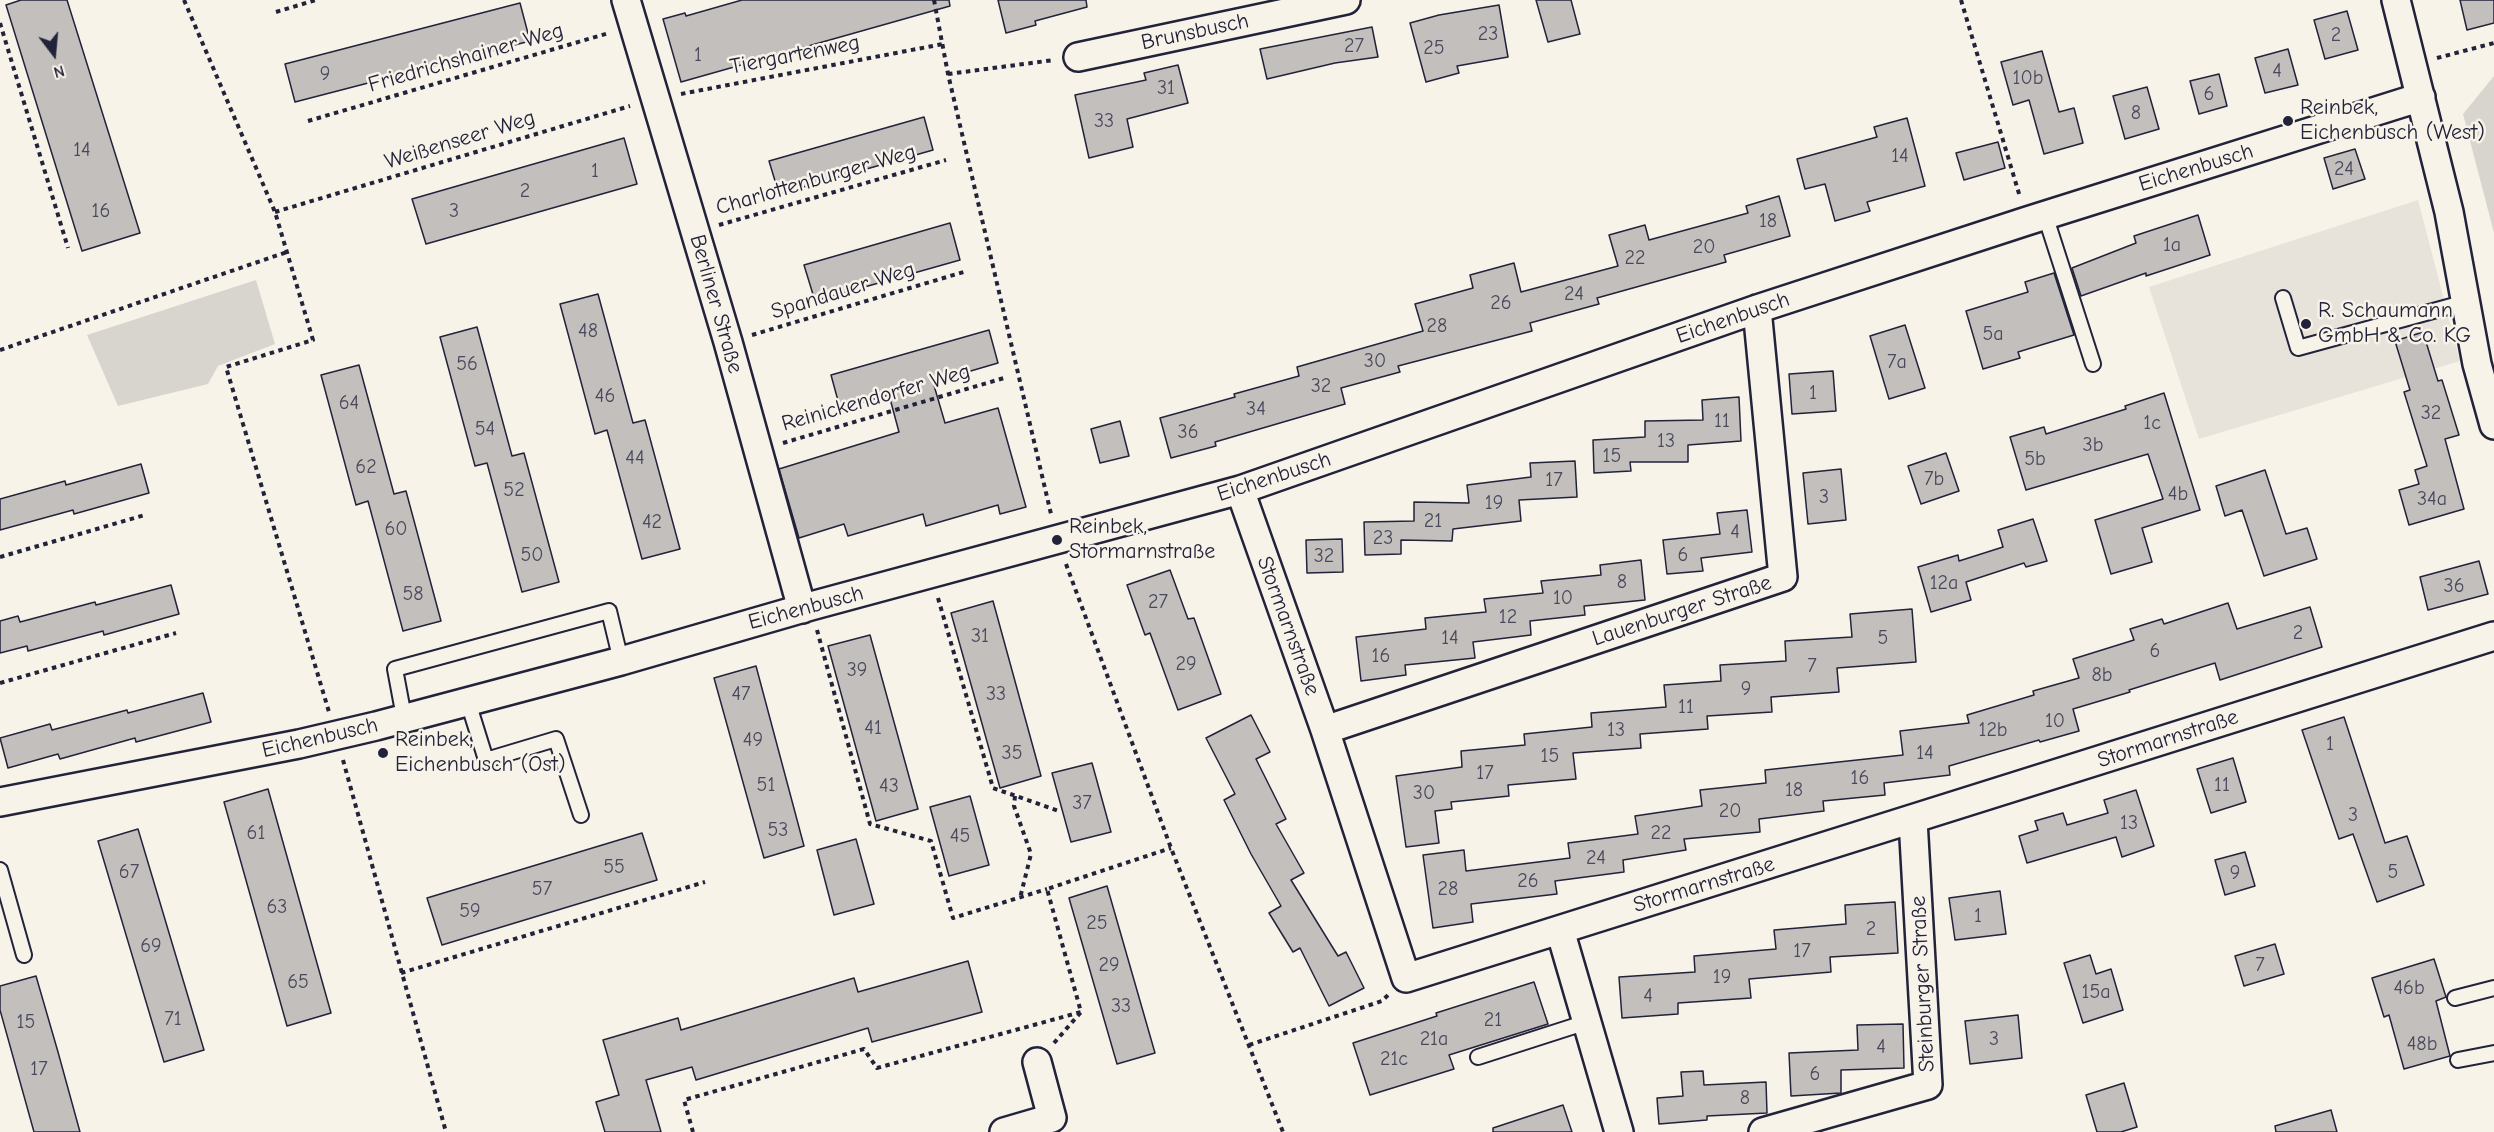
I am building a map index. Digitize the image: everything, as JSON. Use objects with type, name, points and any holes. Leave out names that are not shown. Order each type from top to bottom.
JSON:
[{"type":"street","name":"Berliner Straße","points":[[626,0],[728,342],[757,450],[806,607]]},
{"type":"street","name":"Brunsbusch","points":[[1078,57],[1346,0]]},
{"type":"street","points":[[2396,0],[2449,212],[2477,364],[2494,425]]},
{"type":"street","name":"Eichenbusch","points":[[0,802],[182,768],[336,735],[468,702],[621,661],[806,607],[1240,490],[1757,309],[2036,218],[2421,97]]},
{"type":"street","name":"Lauenburger Straße","points":[[1325,730],[1783,577],[1757,309]]},
{"type":"street","name":"Stormarnstraße","points":[[1240,490],[1325,730],[1406,978],[2494,636]]},
{"type":"street","name":"Steinburger Straße","points":[[1763,1132],[1928,1084],[1913,820]]},
{"type":"street","points":[[1560,930],[1619,1132]]},
{"type":"street","points":[[1004,1132],[1052,1118],[1037,1062]]},
{"type":"lane","points":[[2036,218],[2093,364]]},
{"type":"lane","points":[[2283,298],[2298,348],[2466,302]]},
{"type":"lane","points":[[404,717],[395,669],[609,611],[621,661]]},
{"type":"lane","points":[[468,702],[486,760],[556,739],[581,815]]},
{"type":"lane","points":[[0,870],[24,955]]},
{"type":"lane","points":[[2455,998],[2494,988]]},
{"type":"lane","points":[[1478,1057],[1587,1022]]},
{"type":"lane","points":[[2458,1060],[2494,1053]]},
{"type":"path","points":[[184,0],[275,212],[313,340],[226,367],[336,735],[446,1132]]},
{"type":"path","points":[[276,12],[316,0]]},
{"type":"path","points":[[934,0],[948,74],[1057,540],[1171,848],[1283,1132]]},
{"type":"path","points":[[1961,0],[2036,218]]},
{"type":"path","points":[[0,23],[68,248]]},
{"type":"path","name":"Friedrichshainer Weg","points":[[308,121],[633,26]]},
{"type":"path","points":[[2412,65],[2494,43]]},
{"type":"path","name":"Tiergartenweg","points":[[654,99],[943,44]]},
{"type":"path","points":[[948,74],[1078,57]]},
{"type":"path","name":"Weißenseer Weg","points":[[275,212],[654,99]]},
{"type":"path","name":"Charlottenburger Weg","points":[[695,232],[946,160]]},
{"type":"path","points":[[0,350],[287,252]]},
{"type":"path","name":"Spandauer Weg","points":[[728,342],[967,271]]},
{"type":"path","name":"Reinickendorfer Weg","points":[[757,450],[1004,378]]},
{"type":"path","points":[[0,557],[145,515]]},
{"type":"path","points":[[931,574],[993,788],[1059,811]]},
{"type":"path","points":[[806,607],[870,824],[931,841],[953,918],[1171,848]]},
{"type":"path","points":[[0,683],[176,633]]},
{"type":"path","points":[[1016,796],[1014,806],[1031,854],[1020,898]]},
{"type":"path","points":[[401,973],[705,882]]},
{"type":"path","points":[[1047,889],[1081,1012]]},
{"type":"path","points":[[1249,1045],[1382,1001],[1406,978]]},
{"type":"path","points":[[1037,1062],[1081,1012]]},
{"type":"path","points":[[693,1132],[684,1100],[864,1049],[877,1068],[1081,1012]]},
{"type":"shaded area","points":[[2494,76],[2494,233],[2463,114]]},
{"type":"shaded area","name":"R. Schaumann GmbH & Co. KG","points":[[2418,200],[2460,361],[2199,439],[2149,287]]},
{"type":"shaded area","points":[[256,280],[275,344],[218,366],[208,384],[118,406],[87,335]]},
{"type":"building","points":[[21,0],[67,0],[140,233],[82,251],[6,5]]},
{"type":"building","points":[[742,0],[949,0],[950,6],[681,82],[663,19],[685,13],[686,16]]},
{"type":"building","points":[[998,0],[1086,0],[1087,7],[1035,21],[1036,25],[1006,33]]},
{"type":"building","points":[[1536,0],[1571,0],[1580,34],[1548,42]]},
{"type":"building","points":[[2460,0],[2494,0],[2494,23],[2467,30]]},
{"type":"building","points":[[520,3],[530,41],[295,102],[285,64]]},
{"type":"building","points":[[1499,5],[1508,57],[1457,66],[1459,73],[1426,82],[1410,23],[1439,15]]},
{"type":"building","points":[[2347,11],[2358,50],[2325,59],[2314,20]]},
{"type":"building","points":[[1372,27],[1378,57],[1335,63],[1267,79],[1260,49]]},
{"type":"building","points":[[2288,49],[2298,85],[2265,93],[2255,58]]},
{"type":"building","points":[[2042,51],[2059,112],[2074,108],[2083,143],[2044,154],[2029,100],[2013,105],[2001,62]]},
{"type":"building","points":[[1178,65],[1188,103],[1127,119],[1133,147],[1089,158],[1075,95],[1146,80],[1144,73]]},
{"type":"building","points":[[2219,74],[2227,106],[2199,114],[2190,81]]},
{"type":"building","points":[[2147,87],[2159,129],[2125,139],[2113,96]]},
{"type":"building","points":[[924,117],[933,150],[779,194],[769,161]]},
{"type":"building","points":[[1907,118],[1925,186],[1867,202],[1870,211],[1835,221],[1825,184],[1805,189],[1797,159],[1877,137],[1874,127]]},
{"type":"building","points":[[624,138],[637,184],[426,244],[412,199]]},
{"type":"building","points":[[1998,142],[2005,168],[1964,180],[1956,153]]},
{"type":"building","points":[[2355,149],[2365,179],[2333,189],[2324,158]]},
{"type":"building","points":[[1779,196],[1790,236],[1724,255],[1726,262],[1597,298],[1599,304],[1530,323],[1532,331],[1398,366],[1400,372],[1341,388],[1345,404],[1215,442],[1216,446],[1171,458],[1160,418],[1299,376],[1297,367],[1423,331],[1415,304],[1473,288],[1470,275],[1514,263],[1521,292],[1618,266],[1609,235],[1645,225],[1649,240],[1748,213],[1746,206]]},
{"type":"building","points":[[2198,215],[2210,255],[2146,276],[2146,273],[2081,296],[2072,268],[2136,243],[2134,236]]},
{"type":"building","points":[[950,223],[960,260],[815,301],[804,265]]},
{"type":"building","points":[[2054,273],[2074,335],[2018,352],[2020,358],[1983,369],[1966,311],[2028,292],[2025,282]]},
{"type":"building","points":[[598,294],[633,423],[645,420],[680,549],[642,559],[607,430],[595,434],[560,304]]},
{"type":"building","points":[[1905,325],[1925,388],[1889,399],[1870,336]]},
{"type":"building","points":[[477,327],[512,456],[524,453],[559,582],[522,592],[487,463],[475,466],[440,337]]},
{"type":"building","points":[[989,330],[998,363],[933,382],[945,423],[998,408],[1026,507],[1000,514],[998,505],[926,526],[923,514],[848,536],[844,524],[799,538],[779,469],[899,432],[889,395],[840,408],[831,375]]},
{"type":"building","points":[[2423,332],[2438,381],[2442,380],[2459,435],[2445,439],[2464,509],[2409,525],[2399,490],[2419,484],[2415,470],[2427,466],[2404,392],[2410,390],[2395,341]]},
{"type":"building","points":[[359,365],[394,494],[406,491],[441,621],[403,631],[368,501],[356,505],[321,375]]},
{"type":"building","points":[[1833,371],[1836,411],[1792,414],[1789,374]]},
{"type":"building","points":[[2164,393],[2200,510],[2142,528],[2152,562],[2111,574],[2095,520],[2163,499],[2148,454],[2026,490],[2010,437],[2044,427],[2046,434],[2126,409],[2125,406]]},
{"type":"building","points":[[1739,397],[1741,441],[1688,445],[1688,462],[1630,462],[1631,471],[1594,473],[1593,440],[1645,437],[1645,421],[1703,420],[1702,400]]},
{"type":"building","points":[[1120,421],[1129,456],[1100,463],[1091,429]]},
{"type":"building","points":[[1946,453],[1959,491],[1921,504],[1908,466]]},
{"type":"building","points":[[1575,461],[1577,497],[1519,500],[1521,521],[1453,529],[1452,541],[1401,540],[1401,554],[1365,555],[1364,522],[1414,521],[1414,502],[1469,503],[1467,485],[1531,477],[1530,463]]},
{"type":"building","points":[[141,464],[149,493],[74,514],[73,510],[0,530],[0,499],[65,481],[66,485]]},
{"type":"building","points":[[1841,469],[1846,520],[1808,524],[1803,473]]},
{"type":"building","points":[[2265,470],[2286,534],[2307,528],[2317,559],[2264,576],[2242,510],[2225,516],[2216,486]]},
{"type":"building","points":[[1747,510],[1752,552],[1701,558],[1703,571],[1667,574],[1663,540],[1720,534],[1717,513]]},
{"type":"building","points":[[2033,519],[2047,561],[2026,567],[2024,563],[1966,582],[1971,600],[1931,612],[1918,567],[1958,555],[1959,561],[2003,547],[1998,530]]},
{"type":"building","points":[[1342,539],[1343,572],[1307,573],[1306,540]]},
{"type":"building","points":[[1641,560],[1645,600],[1584,606],[1585,615],[1530,621],[1531,635],[1473,642],[1475,658],[1405,665],[1406,675],[1361,681],[1356,637],[1426,629],[1425,618],[1486,612],[1484,599],[1543,593],[1541,581],[1601,575],[1600,565]]},
{"type":"building","points":[[2479,561],[2488,594],[2428,610],[2420,577]]},
{"type":"building","points":[[1170,570],[1188,619],[1194,618],[1221,694],[1178,710],[1150,633],[1145,635],[1127,585]]},
{"type":"building","points":[[171,585],[179,614],[104,635],[103,631],[28,651],[27,646],[0,653],[0,621],[18,616],[20,622]]},
{"type":"building","points":[[993,601],[1041,776],[1000,788],[951,613]]},
{"type":"building","points":[[2228,603],[2237,629],[2310,607],[2322,647],[2220,680],[2215,663],[2129,690],[2130,692],[2073,709],[2079,731],[1949,766],[1950,775],[1884,783],[1885,795],[1823,801],[1824,811],[1759,819],[1760,832],[1684,839],[1686,850],[1623,860],[1624,872],[1555,881],[1557,894],[1471,904],[1473,922],[1433,928],[1423,855],[1464,850],[1466,871],[1570,858],[1568,843],[1638,834],[1635,816],[1702,806],[1700,790],[1766,783],[1765,770],[1903,755],[1900,731],[1969,723],[1967,715],[2034,695],[2033,691],[2079,678],[2073,659],[2134,640],[2130,629],[2162,619],[2164,624]]},
{"type":"building","points":[[1912,609],[1916,662],[1837,668],[1839,692],[1771,697],[1772,712],[1707,716],[1708,729],[1640,734],[1641,748],[1573,753],[1576,779],[1508,785],[1509,796],[1451,802],[1452,809],[1435,811],[1439,843],[1406,847],[1396,776],[1462,767],[1461,751],[1525,745],[1524,734],[1592,727],[1591,713],[1666,707],[1664,685],[1721,681],[1720,665],[1786,661],[1785,641],[1852,637],[1850,614]]},
{"type":"building","points":[[870,635],[918,809],[876,821],[828,646]]},
{"type":"building","points":[[756,666],[804,846],[764,858],[714,678]]},
{"type":"building","points":[[203,693],[211,722],[136,742],[135,738],[60,759],[58,754],[8,768],[0,738],[50,724],[52,730]]},
{"type":"building","points":[[1251,715],[1270,752],[1256,759],[1286,819],[1276,824],[1304,873],[1291,880],[1338,956],[1346,952],[1364,988],[1329,1006],[1300,948],[1293,952],[1269,913],[1281,906],[1224,800],[1235,794],[1206,738]]},
{"type":"building","points":[[2344,717],[2385,843],[2407,836],[2424,885],[2377,902],[2353,834],[2339,839],[2302,730]]},
{"type":"building","points":[[2233,758],[2246,802],[2211,813],[2197,769]]},
{"type":"building","points":[[1092,763],[1111,832],[1071,842],[1052,773]]},
{"type":"building","points":[[268,789],[331,1013],[287,1026],[224,802]]},
{"type":"building","points":[[2136,790],[2154,846],[2122,857],[2116,837],[2027,863],[2019,836],[2038,830],[2035,821],[2063,813],[2067,825],[2108,813],[2104,800]]},
{"type":"building","points":[[970,796],[989,865],[949,876],[930,807]]},
{"type":"building","points":[[138,829],[204,1050],[164,1062],[98,841]]},
{"type":"building","points":[[642,833],[657,880],[442,945],[427,898]]},
{"type":"building","points":[[856,839],[874,904],[834,915],[817,850]]},
{"type":"building","points":[[2245,852],[2255,886],[2225,895],[2215,860]]},
{"type":"building","points":[[1107,886],[1155,1053],[1117,1064],[1069,898]]},
{"type":"building","points":[[2000,891],[2006,934],[1955,940],[1949,898]]},
{"type":"building","points":[[1895,902],[1898,953],[1830,957],[1831,972],[1749,979],[1751,998],[1678,1003],[1678,1014],[1622,1018],[1619,977],[1695,972],[1694,956],[1776,949],[1774,930],[1846,924],[1845,905]]},
{"type":"building","points":[[2275,944],[2284,974],[2244,986],[2235,956]]},
{"type":"building","points":[[2090,955],[2096,974],[2111,969],[2123,1010],[2083,1023],[2064,963]]},
{"type":"building","points":[[2434,959],[2446,997],[2436,1001],[2450,1056],[2404,1069],[2389,1015],[2384,1017],[2372,978]]},
{"type":"building","points":[[968,961],[982,1012],[872,1042],[868,1028],[696,1080],[692,1067],[646,1080],[661,1132],[605,1132],[596,1102],[619,1095],[603,1040],[678,1018],[681,1030],[854,978],[858,992]]},
{"type":"building","points":[[36,976],[80,1132],[34,1132],[0,1010],[0,986]]},
{"type":"building","points":[[1534,982],[1548,1024],[1449,1055],[1454,1069],[1370,1095],[1353,1043],[1437,1016],[1436,1013]]},
{"type":"building","points":[[2018,1015],[2022,1058],[1970,1064],[1965,1021]]},
{"type":"building","points":[[1903,1024],[1904,1068],[1841,1070],[1841,1093],[1791,1096],[1789,1053],[1858,1050],[1857,1025]]},
{"type":"building","points":[[1703,1071],[1704,1085],[1766,1082],[1767,1113],[1707,1116],[1707,1120],[1659,1124],[1657,1098],[1683,1096],[1681,1072]]},
{"type":"building","points":[[2124,1083],[2137,1127],[2121,1132],[2097,1132],[2086,1095]]},
{"type":"building","points":[[1563,1105],[1572,1132],[1493,1132],[1493,1128]]},
{"type":"building","points":[[2331,1110],[2337,1132],[2276,1132],[2275,1126]]},
{"type":"place","name":"Reinbek, Eichenbusch (West)","points":[[2288,121]]},
{"type":"place","name":"R. Schaumann GmbH & Co. KG","points":[[2306,324]]},
{"type":"place","name":"Reinbek, Stormarnstraße","points":[[1057,540]]},
{"type":"place","name":"Reinbek, Eichenbusch (Ost)","points":[[383,753]]}]
